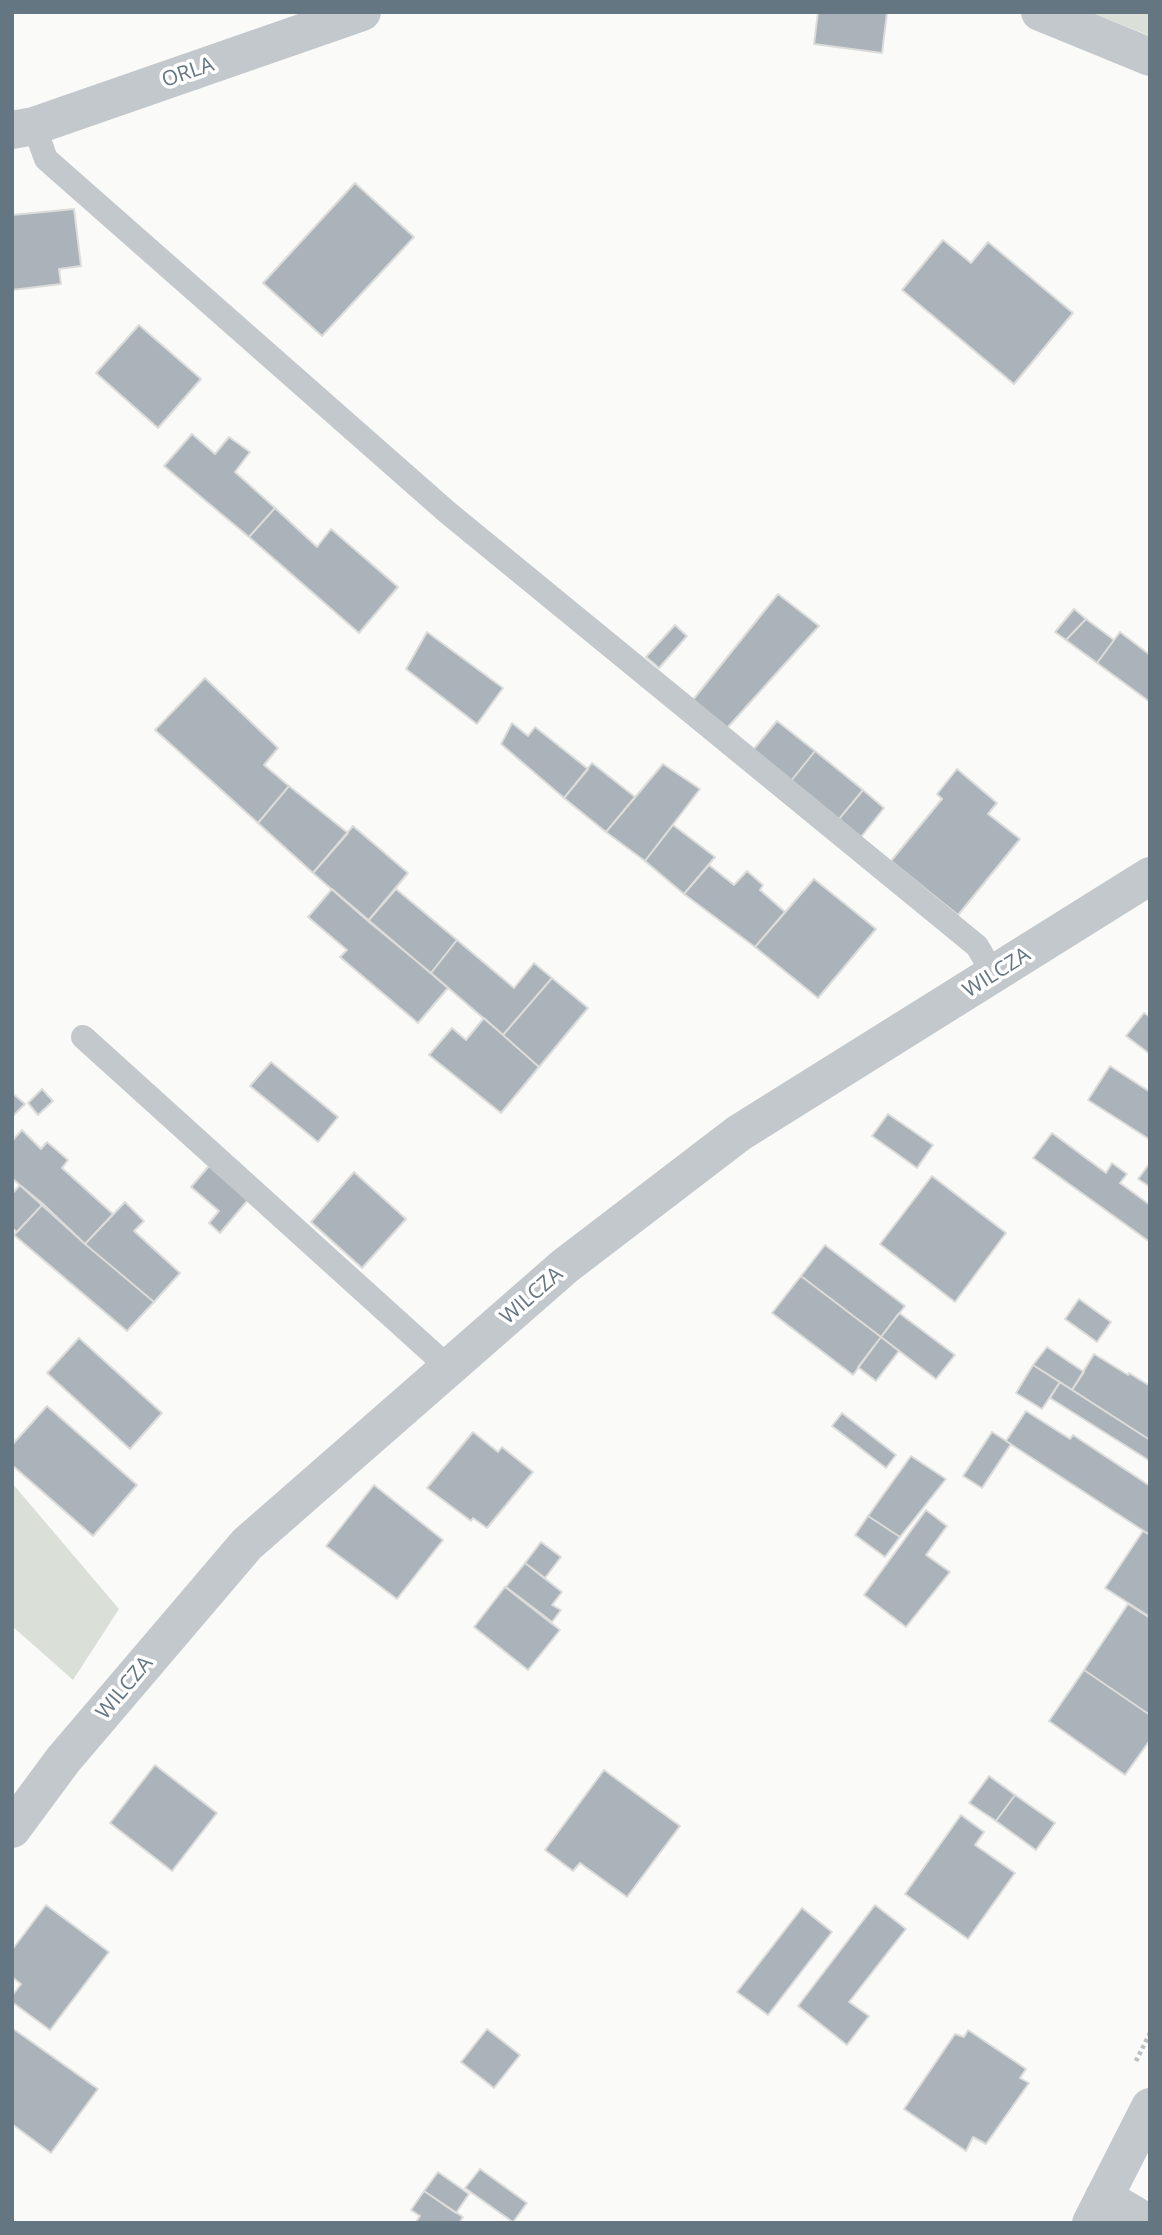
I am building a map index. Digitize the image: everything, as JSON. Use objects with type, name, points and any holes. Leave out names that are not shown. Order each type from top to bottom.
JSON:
[{"type":"street","name":"ORLA","points":[[23,128],[362,12]]},
{"type":"street","points":[[1040,12],[1150,57]]},
{"type":"street","name":"WILCZA","points":[[12,1829],[63,1760],[247,1544],[565,1266],[739,1133],[1150,876]]},
{"type":"street","points":[[1148,2115],[1098,2210],[1148,2223]]},
{"type":"lane","points":[[23,128],[47,159],[447,512],[977,946],[994,975]]},
{"type":"lane","points":[[83,1037],[449,1368]]},
{"type":"shaded area","points":[[1090,12],[1150,12],[1150,36]]},
{"type":"shaded area","points":[[12,1483],[119,1609],[73,1680],[12,1626]]},
{"type":"building","points":[[818,12],[887,13],[882,53],[814,44]]},
{"type":"building","points":[[355,183],[414,237],[322,336],[263,283]]},
{"type":"building","points":[[74,209],[81,266],[59,269],[61,284],[12,290],[12,215]]},
{"type":"building","points":[[943,240],[971,263],[988,242],[1073,313],[1014,384],[902,290]]},
{"type":"building","points":[[139,325],[201,379],[158,428],[96,373]]},
{"type":"building","points":[[192,434],[215,454],[229,437],[250,452],[235,472],[275,508],[249,537],[164,466]]},
{"type":"building","points":[[275,508],[317,547],[331,529],[398,587],[359,633],[249,537]]},
{"type":"building","points":[[778,594],[819,626],[727,728],[692,701]]},
{"type":"building","points":[[1074,609],[1086,619],[1066,640],[1055,632]]},
{"type":"building","points":[[1086,619],[1114,640],[1097,663],[1066,640]]},
{"type":"building","points":[[675,625],[687,636],[659,668],[646,657]]},
{"type":"building","points":[[427,632],[503,688],[477,724],[406,669]]},
{"type":"building","points":[[1120,632],[1150,655],[1150,702],[1097,663]]},
{"type":"building","points":[[205,678],[278,748],[264,765],[289,786],[258,823],[155,730]]},
{"type":"building","points":[[777,721],[815,751],[791,781],[753,750]]},
{"type":"building","points":[[512,723],[528,736],[535,727],[588,769],[564,798],[501,744]]},
{"type":"building","points":[[815,751],[863,790],[839,819],[791,781]]},
{"type":"building","points":[[592,763],[635,797],[606,832],[564,798]]},
{"type":"building","points":[[663,764],[700,789],[645,861],[606,832]]},
{"type":"building","points":[[957,769],[997,803],[988,814],[1020,839],[958,915],[891,861],[942,799],[937,794]]},
{"type":"building","points":[[289,786],[348,833],[313,873],[258,823]]},
{"type":"building","points":[[863,790],[884,808],[861,837],[839,819]]},
{"type":"building","points":[[673,825],[715,857],[684,894],[645,861]]},
{"type":"building","points":[[353,826],[408,873],[368,921],[313,873]]},
{"type":"building","points":[[709,865],[734,885],[747,871],[763,885],[760,890],[785,912],[755,947],[684,894]]},
{"type":"building","points":[[814,879],[876,929],[818,998],[755,947]]},
{"type":"building","points":[[332,889],[448,988],[418,1023],[340,957],[347,950],[308,917]]},
{"type":"building","points":[[396,889],[457,940],[431,973],[368,921]]},
{"type":"building","points":[[457,940],[514,988],[534,963],[552,978],[503,1035],[431,973]]},
{"type":"building","points":[[552,978],[588,1008],[539,1067],[503,1035]]},
{"type":"building","points":[[1144,1013],[1150,1017],[1150,1054],[1126,1036]]},
{"type":"building","points":[[484,1018],[539,1067],[501,1113],[429,1055],[452,1028],[466,1040]]},
{"type":"building","points":[[271,1062],[338,1117],[318,1142],[250,1086]]},
{"type":"building","points":[[1110,1066],[1150,1092],[1149,1139],[1088,1100]]},
{"type":"building","points":[[42,1089],[53,1101],[38,1115],[28,1103]]},
{"type":"building","points":[[12,1093],[25,1104],[12,1117]]},
{"type":"building","points":[[888,1114],[933,1145],[917,1168],[872,1136]]},
{"type":"building","points":[[22,1130],[41,1149],[47,1142],[68,1160],[62,1168],[113,1214],[85,1244],[12,1178],[12,1141]]},
{"type":"building","points":[[1052,1133],[1106,1173],[1112,1163],[1127,1174],[1120,1183],[1150,1205],[1150,1242],[1033,1158]]},
{"type":"building","points":[[1150,1163],[1150,1187],[1138,1179]]},
{"type":"building","points":[[209,1166],[248,1200],[220,1233],[209,1223],[219,1211],[191,1187]]},
{"type":"building","points":[[354,1172],[406,1219],[362,1268],[311,1222]]},
{"type":"building","points":[[932,1176],[1006,1233],[955,1302],[880,1244]]},
{"type":"building","points":[[20,1185],[43,1204],[17,1232],[12,1228],[12,1194]]},
{"type":"building","points":[[125,1202],[144,1221],[134,1231],[180,1273],[154,1302],[85,1244]]},
{"type":"building","points":[[43,1204],[85,1244],[154,1302],[127,1331],[14,1235]]},
{"type":"building","points":[[825,1245],[905,1306],[881,1337],[801,1276]]},
{"type":"building","points":[[801,1276],[881,1337],[853,1375],[772,1313]]},
{"type":"building","points":[[1079,1299],[1111,1322],[1097,1342],[1065,1319]]},
{"type":"building","points":[[899,1313],[955,1355],[936,1379],[881,1337]]},
{"type":"building","points":[[881,1337],[899,1351],[876,1381],[858,1367]]},
{"type":"building","points":[[79,1338],[162,1413],[130,1449],[47,1373]]},
{"type":"building","points":[[1047,1347],[1084,1372],[1072,1390],[1033,1365]]},
{"type":"building","points":[[1094,1354],[1150,1386],[1150,1440],[1072,1390]]},
{"type":"building","points":[[1033,1365],[1060,1382],[1042,1409],[1016,1393]]},
{"type":"building","points":[[1060,1382],[1150,1440],[1150,1461],[1050,1398]]},
{"type":"building","points":[[47,1406],[137,1485],[93,1536],[12,1465],[12,1445]]},
{"type":"building","points":[[1026,1411],[1070,1439],[1073,1435],[1150,1486],[1150,1535],[1006,1441]]},
{"type":"building","points":[[842,1413],[896,1455],[886,1468],[832,1426]]},
{"type":"building","points":[[473,1432],[498,1452],[502,1447],[533,1472],[487,1528],[473,1518],[471,1521],[427,1488]]},
{"type":"building","points":[[992,1432],[1011,1444],[982,1488],[963,1476]]},
{"type":"building","points":[[911,1456],[946,1479],[900,1537],[868,1516]]},
{"type":"building","points":[[374,1485],[443,1540],[397,1599],[326,1546]]},
{"type":"building","points":[[926,1510],[947,1526],[926,1555],[950,1572],[906,1627],[864,1595]]},
{"type":"building","points":[[868,1516],[900,1537],[885,1557],[855,1535]]},
{"type":"building","points":[[1143,1531],[1150,1535],[1150,1617],[1105,1588]]},
{"type":"building","points":[[541,1542],[561,1557],[545,1578],[525,1563]]},
{"type":"building","points":[[525,1563],[562,1592],[552,1605],[561,1610],[552,1622],[506,1587]]},
{"type":"building","points":[[505,1587],[560,1630],[528,1670],[474,1627]]},
{"type":"building","points":[[1128,1604],[1150,1618],[1150,1715],[1084,1670]]},
{"type":"building","points":[[1084,1670],[1150,1715],[1150,1740],[1125,1775],[1049,1721]]},
{"type":"building","points":[[155,1765],[217,1813],[172,1871],[110,1823]]},
{"type":"building","points":[[604,1770],[680,1826],[627,1897],[580,1863],[573,1871],[545,1850]]},
{"type":"building","points":[[989,1776],[1015,1795],[996,1821],[969,1803]]},
{"type":"building","points":[[1015,1795],[1055,1823],[1036,1850],[996,1821]]},
{"type":"building","points":[[961,1815],[984,1832],[975,1845],[1015,1873],[968,1939],[905,1894]]},
{"type":"building","points":[[46,1905],[109,1952],[50,2030],[12,2002],[12,1996],[21,1984],[12,1977],[12,1950]]},
{"type":"building","points":[[875,1905],[906,1929],[849,2002],[869,2016],[847,2045],[798,2006]]},
{"type":"building","points":[[802,1908],[832,1932],[768,2015],[737,1992]]},
{"type":"building","points":[[12,2028],[98,2089],[51,2153],[12,2124]]},
{"type":"building","points":[[487,2029],[520,2055],[494,2088],[461,2062]]},
{"type":"building","points":[[968,2030],[1026,2069],[1020,2078],[1029,2083],[986,2144],[973,2137],[966,2151],[904,2109],[955,2034],[964,2037]]},
{"type":"building","points":[[480,2169],[527,2203],[513,2222],[465,2188]]},
{"type":"building","points":[[438,2172],[469,2194],[456,2213],[424,2191]]},
{"type":"building","points":[[424,2191],[463,2217],[459,2223],[416,2222],[420,2216],[411,2210]]}]
